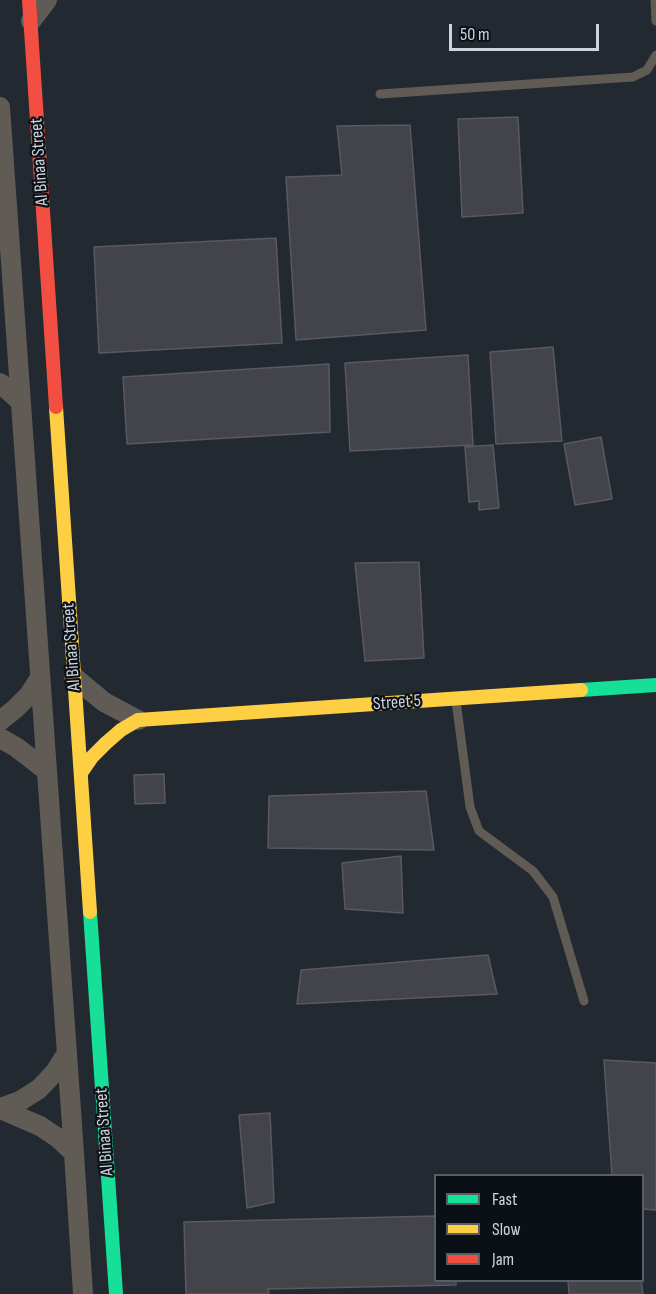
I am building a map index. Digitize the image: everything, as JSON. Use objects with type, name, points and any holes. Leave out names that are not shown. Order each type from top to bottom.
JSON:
[{"type":"street","name":"Al Binaa Street","points":[[29,0],[116,1294]]},
{"type":"street","points":[[31,21],[47,0]]},
{"type":"street","name":"Al Binaa Street","points":[[0,107],[66,1053],[75,1153],[82,1294]]},
{"type":"street","points":[[0,328],[14,309]]},
{"type":"street","points":[[0,383],[20,402]]},
{"type":"street","points":[[74,677],[104,702],[138,720]]},
{"type":"street","points":[[0,721],[22,702],[40,678]]},
{"type":"street","name":"Street 5","points":[[138,720],[656,685]]},
{"type":"street","points":[[81,773],[106,743],[121,730],[138,720]]},
{"type":"street","points":[[0,738],[16,747],[47,771]]},
{"type":"street","points":[[0,1109],[20,1101],[39,1089],[55,1072],[66,1053]]},
{"type":"street","points":[[0,1109],[40,1126],[75,1153]]},
{"type":"lane","points":[[655,0],[656,21]]},
{"type":"lane","points":[[380,94],[633,77],[647,70],[656,55]]},
{"type":"lane","points":[[456,699],[470,807],[478,831],[533,871],[553,897],[584,1001]]},
{"type":"building","points":[[518,117],[523,213],[462,217],[458,119]]},
{"type":"building","points":[[410,125],[426,330],[296,340],[286,177],[342,175],[337,126]]},
{"type":"building","points":[[276,238],[282,343],[99,353],[94,247]]},
{"type":"building","points":[[553,347],[562,441],[496,444],[490,352]]},
{"type":"building","points":[[468,355],[473,445],[350,451],[345,363]]},
{"type":"building","points":[[329,364],[330,432],[127,444],[123,377]]},
{"type":"building","points":[[601,437],[612,499],[575,505],[564,444]]},
{"type":"building","points":[[493,445],[499,508],[479,510],[479,501],[469,502],[465,447]]},
{"type":"building","points":[[419,562],[424,658],[365,661],[355,563]]},
{"type":"building","points":[[164,774],[165,803],[135,804],[134,775]]},
{"type":"building","points":[[426,791],[434,850],[268,848],[269,796]]},
{"type":"building","points":[[401,856],[403,913],[345,909],[342,863]]},
{"type":"building","points":[[488,955],[497,994],[297,1004],[301,970]]},
{"type":"building","points":[[604,1060],[656,1063],[656,1210],[644,1209],[644,1174],[612,1174]]},
{"type":"building","points":[[270,1113],[274,1202],[247,1208],[239,1115]]},
{"type":"building","points":[[434,1216],[434,1282],[456,1282],[456,1285],[268,1289],[269,1294],[186,1294],[184,1222]]},
{"type":"building","points":[[568,1282],[641,1282],[643,1294],[569,1294]]},
{"type":"traffic: fast","points":[[581,690],[656,685]]},
{"type":"traffic: fast","points":[[90,912],[116,1294]]},
{"type":"traffic: slow","points":[[56,407],[90,912]]},
{"type":"traffic: slow","points":[[81,773],[106,743],[121,730],[138,720],[581,690]]},
{"type":"traffic: jam","points":[[29,0],[56,407]]}]
